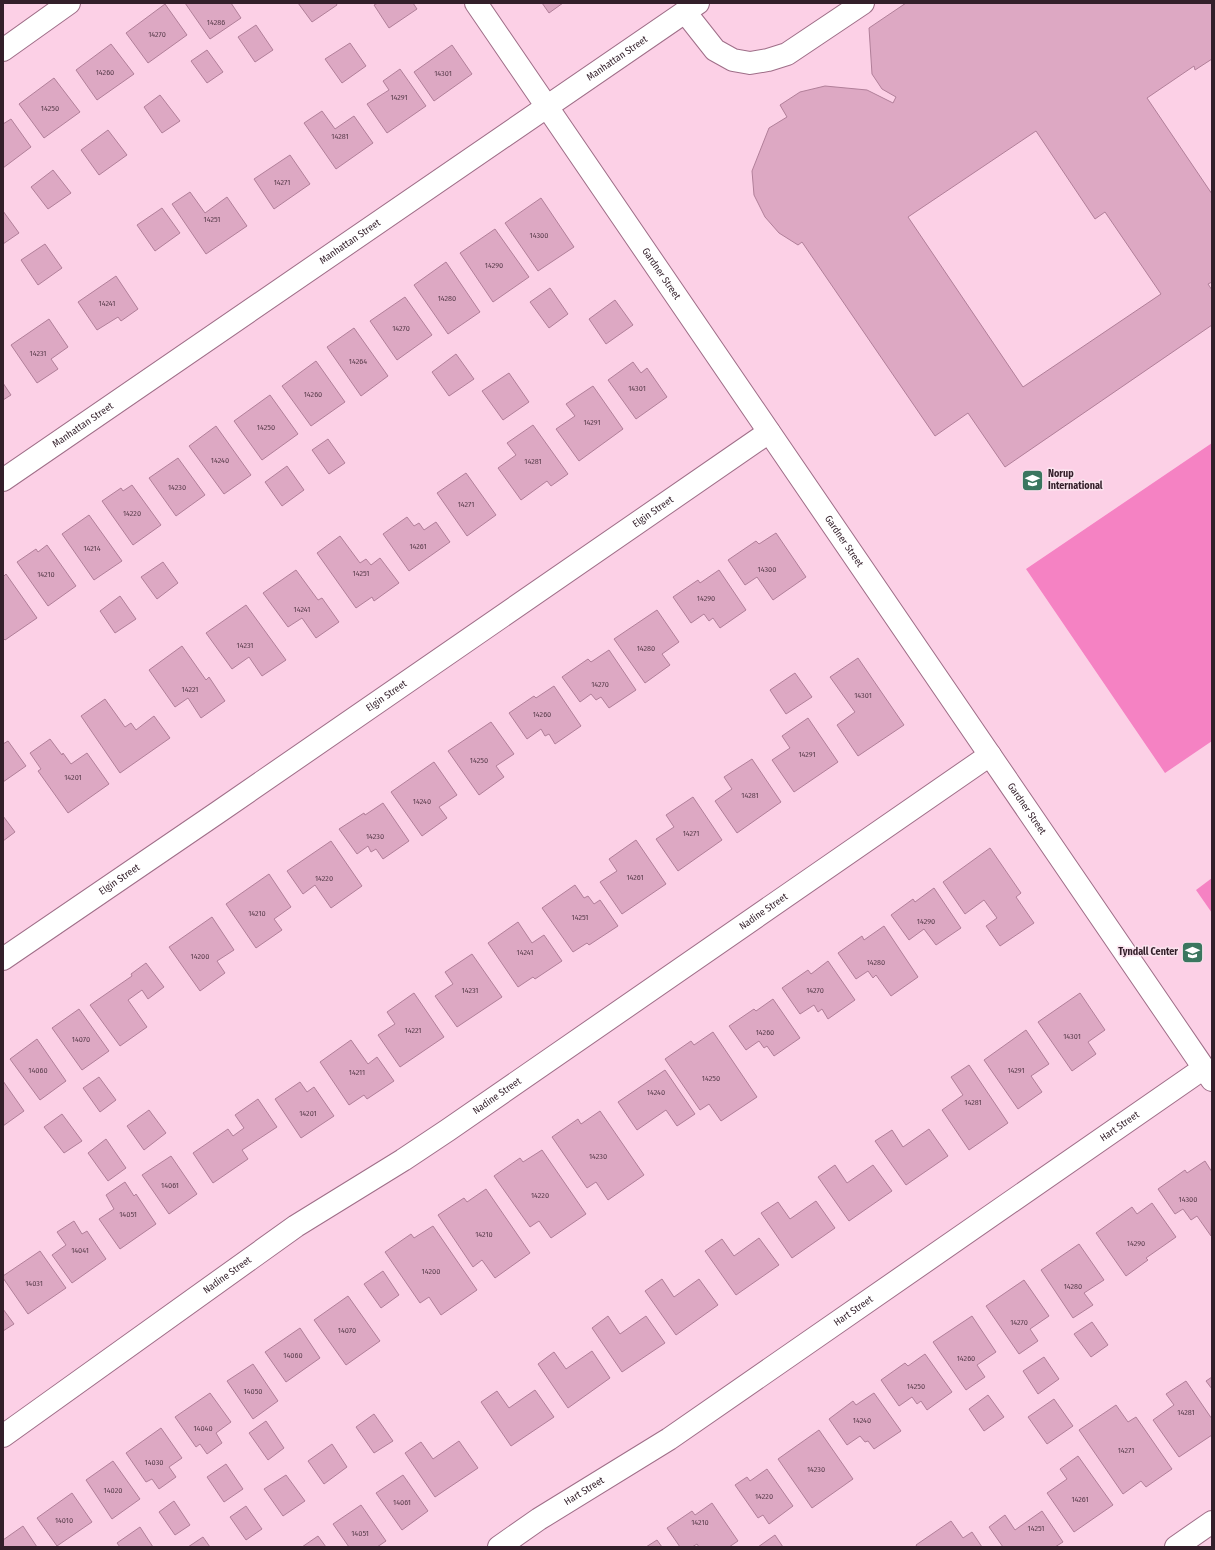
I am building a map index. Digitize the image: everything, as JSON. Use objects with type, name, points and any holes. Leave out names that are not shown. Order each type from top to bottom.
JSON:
[{"type":"street","points":[[3,50],[69,3]]},
{"type":"street","name":"Gardner Street","points":[[476,3],[1208,1074]]},
{"type":"street","points":[[692,8],[715,50],[733,60],[750,63],[768,60],[787,54],[863,3]]},
{"type":"street","name":"Manhattan Street","points":[[3,480],[692,8]]},
{"type":"street","name":"Elgin Street","points":[[3,959],[730,461],[769,432]]},
{"type":"street","name":"Nadine Street","points":[[3,1436],[296,1226],[448,1130],[990,755]]},
{"type":"street","name":"Hart Street","points":[[498,1547],[539,1519],[669,1439],[1208,1074]]},
{"type":"street","points":[[1176,1547],[1212,1522]]},
{"type":"shaded area","points":[[1212,443],[1212,741],[1165,773],[1026,569]]},
{"type":"shaded area","points":[[1212,878],[1212,913],[1196,890]]},
{"type":"building","points":[[185,3],[231,3],[241,18],[210,39]]},
{"type":"building","points":[[298,3],[336,3],[337,5],[312,22]]},
{"type":"building","points":[[378,3],[413,3],[417,9],[389,28],[374,5]]},
{"type":"building","points":[[542,3],[563,3],[549,13]]},
{"type":"building","points":[[906,3],[1212,3],[1212,59],[1195,70],[1194,66],[1147,98],[1212,194],[1212,282],[1208,284],[1212,290],[1212,325],[1005,467],[968,413],[935,436],[802,242],[798,245],[779,233],[765,217],[754,195],[752,171],[769,128],[787,117],[780,105],[800,92],[825,86],[867,90],[893,103],[896,97],[882,89],[872,74],[869,28]],"holes":[[[1036,131],[1095,219],[1105,212],[1161,294],[1023,387],[908,217]]]},
{"type":"building","points":[[165,4],[187,35],[148,63],[126,33]]},
{"type":"building","points":[[256,25],[273,50],[255,62],[238,37]]},
{"type":"building","points":[[350,43],[366,66],[342,83],[325,59]]},
{"type":"building","points":[[111,44],[134,74],[97,100],[76,70]]},
{"type":"building","points":[[452,45],[472,74],[434,101],[414,72]]},
{"type":"building","points":[[207,50],[223,72],[207,83],[191,61]]},
{"type":"building","points":[[400,69],[426,106],[387,133],[367,104],[389,90],[383,81]]},
{"type":"building","points":[[54,78],[80,112],[44,138],[19,104]]},
{"type":"building","points":[[160,95],[180,121],[162,133],[144,107]]},
{"type":"building","points":[[322,111],[335,129],[354,116],[373,143],[336,169],[304,123]]},
{"type":"building","points":[[11,119],[31,147],[3,168],[3,124]]},
{"type":"building","points":[[108,130],[127,155],[99,175],[81,150]]},
{"type":"building","points":[[290,155],[310,184],[274,209],[254,179]]},
{"type":"building","points":[[53,170],[71,193],[48,209],[31,187]]},
{"type":"building","points":[[190,192],[205,213],[227,197],[247,226],[206,254],[172,204]]},
{"type":"building","points":[[541,198],[574,247],[538,271],[505,223]]},
{"type":"building","points":[[162,208],[180,233],[155,251],[137,225]]},
{"type":"building","points":[[3,211],[19,233],[3,244]]},
{"type":"building","points":[[495,229],[529,277],[493,302],[460,253]]},
{"type":"building","points":[[45,244],[62,268],[38,285],[21,260]]},
{"type":"building","points":[[446,262],[480,312],[448,334],[414,285]]},
{"type":"building","points":[[116,276],[138,309],[121,321],[118,317],[97,330],[78,302]]},
{"type":"building","points":[[550,288],[568,314],[549,328],[530,302]]},
{"type":"building","points":[[405,297],[432,335],[397,360],[370,321]]},
{"type":"building","points":[[615,300],[633,325],[606,344],[589,319]]},
{"type":"building","points":[[49,319],[68,347],[51,359],[58,369],[37,383],[11,345]]},
{"type":"building","points":[[354,328],[388,376],[361,396],[327,347]]},
{"type":"building","points":[[456,354],[474,379],[449,396],[432,372]]},
{"type":"building","points":[[316,361],[345,402],[311,426],[282,386]]},
{"type":"building","points":[[633,362],[641,373],[647,368],[667,397],[636,419],[608,380]]},
{"type":"building","points":[[509,373],[529,402],[503,420],[482,391]]},
{"type":"building","points":[[3,383],[11,395],[3,400]]},
{"type":"building","points":[[593,386],[623,429],[579,461],[556,429],[575,416],[566,404]]},
{"type":"building","points":[[270,395],[298,434],[262,460],[234,421]]},
{"type":"building","points":[[533,425],[568,474],[551,486],[547,481],[521,500],[498,468],[516,455],[507,443]]},
{"type":"building","points":[[216,426],[251,475],[224,494],[189,446]]},
{"type":"building","points":[[328,439],[345,463],[329,474],[312,450]]},
{"type":"building","points":[[178,458],[205,495],[176,516],[149,478]]},
{"type":"building","points":[[287,466],[304,490],[282,506],[265,482]]},
{"type":"building","points":[[466,473],[496,515],[467,536],[437,493]]},
{"type":"building","points":[[132,485],[161,525],[133,545],[102,501],[121,488],[123,491]]},
{"type":"building","points":[[89,515],[122,561],[94,580],[62,534]]},
{"type":"building","points":[[407,517],[414,526],[419,523],[424,530],[436,522],[450,542],[409,571],[383,534]]},
{"type":"building","points":[[776,533],[806,577],[773,600],[757,577],[745,585],[728,560],[756,541],[759,544]]},
{"type":"building","points":[[340,536],[360,563],[366,559],[371,565],[380,558],[399,583],[374,601],[372,597],[356,608],[317,553]]},
{"type":"building","points":[[47,545],[76,586],[48,606],[17,562],[36,549],[38,552]]},
{"type":"building","points":[[163,562],[178,583],[157,599],[141,577]]},
{"type":"building","points":[[296,570],[318,600],[322,598],[339,622],[316,638],[302,618],[288,627],[263,593]]},
{"type":"building","points":[[719,570],[746,610],[720,628],[713,618],[709,621],[704,614],[691,623],[673,597],[698,580],[700,583]]},
{"type":"building","points":[[6,574],[37,618],[5,640],[3,638],[3,577]]},
{"type":"building","points":[[120,596],[136,619],[115,633],[100,611]]},
{"type":"building","points":[[246,605],[286,660],[262,676],[249,657],[232,669],[206,633]]},
{"type":"building","points":[[657,610],[679,642],[662,654],[670,665],[645,683],[614,639]]},
{"type":"building","points":[[182,646],[206,680],[209,677],[225,701],[201,718],[188,698],[175,707],[149,670]]},
{"type":"building","points":[[609,650],[636,690],[609,708],[601,697],[596,700],[591,694],[580,702],[562,677],[588,659],[591,662]]},
{"type":"building","points":[[858,658],[904,725],[858,756],[837,725],[855,712],[830,677]]},
{"type":"building","points":[[795,673],[812,697],[786,714],[770,690]]},
{"type":"building","points":[[554,686],[581,726],[555,744],[549,734],[545,736],[541,729],[527,739],[509,713],[534,696],[536,698]]},
{"type":"building","points":[[105,699],[125,727],[131,723],[136,730],[154,716],[170,738],[120,773],[81,716]]},
{"type":"building","points":[[808,718],[838,762],[794,792],[772,760],[790,748],[782,736]]},
{"type":"building","points":[[491,722],[514,754],[496,766],[504,777],[479,795],[448,751]]},
{"type":"building","points":[[50,739],[71,764],[87,753],[109,784],[68,813],[38,771],[41,769],[30,753]]},
{"type":"building","points":[[8,741],[26,766],[3,782],[3,744]]},
{"type":"building","points":[[752,759],[781,802],[737,833],[715,801],[732,789],[724,777]]},
{"type":"building","points":[[434,762],[457,795],[439,807],[447,818],[422,836],[391,792]]},
{"type":"building","points":[[693,797],[722,840],[678,871],[656,839],[674,827],[666,815]]},
{"type":"building","points":[[383,803],[409,841],[383,859],[376,849],[371,852],[368,846],[357,854],[339,829]]},
{"type":"building","points":[[3,816],[15,832],[3,841]]},
{"type":"building","points":[[636,840],[666,884],[622,914],[600,882],[617,871],[609,859]]},
{"type":"building","points":[[331,841],[362,886],[331,908],[315,885],[303,894],[287,871]]},
{"type":"building","points":[[990,848],[1021,893],[1016,897],[1034,923],[1000,946],[986,926],[997,918],[984,900],[965,914],[943,882]]},
{"type":"building","points":[[269,874],[291,907],[274,919],[282,930],[256,948],[226,904]]},
{"type":"building","points":[[575,885],[584,898],[588,896],[594,904],[600,900],[618,926],[589,945],[587,943],[573,952],[542,908]]},
{"type":"building","points":[[934,888],[961,928],[936,945],[924,929],[909,940],[891,915],[913,899],[915,902]]},
{"type":"building","points":[[212,917],[234,950],[217,961],[225,973],[200,991],[169,947]]},
{"type":"building","points":[[518,922],[532,943],[544,935],[562,961],[535,979],[533,977],[518,987],[488,943]]},
{"type":"building","points":[[884,926],[918,977],[891,996],[876,975],[873,978],[868,971],[856,979],[838,953],[862,936],[864,940]]},
{"type":"building","points":[[472,954],[502,997],[457,1027],[435,996],[453,984],[445,972]]},
{"type":"building","points":[[828,961],[855,1000],[828,1019],[822,1009],[818,1012],[814,1005],[800,1014],[782,988],[808,970],[811,974]]},
{"type":"building","points":[[146,963],[164,987],[148,999],[142,990],[128,1000],[147,1027],[120,1046],[90,1005],[132,976],[131,974]]},
{"type":"building","points":[[414,993],[444,1037],[400,1067],[378,1035],[395,1024],[387,1012]]},
{"type":"building","points":[[1080,993],[1105,1030],[1088,1042],[1096,1054],[1072,1071],[1038,1022]]},
{"type":"building","points":[[773,999],[800,1038],[774,1056],[767,1046],[764,1048],[759,1041],[746,1050],[729,1026],[754,1009],[756,1011]]},
{"type":"building","points":[[79,1009],[109,1051],[82,1070],[52,1028]]},
{"type":"building","points":[[1026,1030],[1049,1064],[1031,1076],[1042,1092],[1018,1109],[984,1060]]},
{"type":"building","points":[[713,1032],[757,1097],[721,1121],[709,1104],[700,1110],[665,1059],[691,1041],[694,1045]]},
{"type":"building","points":[[37,1039],[66,1081],[40,1100],[10,1059]]},
{"type":"building","points":[[351,1040],[368,1064],[377,1057],[394,1081],[367,1099],[364,1095],[349,1105],[320,1062]]},
{"type":"building","points":[[969,1065],[1008,1123],[969,1150],[942,1110],[963,1095],[951,1077]]},
{"type":"building","points":[[665,1070],[695,1114],[677,1126],[666,1110],[637,1130],[618,1102]]},
{"type":"building","points":[[99,1077],[116,1100],[100,1112],[83,1088]]},
{"type":"building","points":[[3,1081],[24,1111],[3,1126]]},
{"type":"building","points":[[300,1082],[307,1092],[314,1087],[334,1116],[301,1138],[275,1099]]},
{"type":"building","points":[[258,1099],[277,1127],[242,1150],[248,1159],[213,1183],[193,1153],[228,1129],[233,1136],[244,1128],[235,1115]]},
{"type":"building","points":[[149,1110],[166,1133],[144,1150],[127,1126]]},
{"type":"building","points":[[600,1111],[644,1175],[608,1200],[596,1182],[587,1188],[552,1137],[578,1119],[581,1124]]},
{"type":"building","points":[[62,1114],[82,1141],[64,1153],[44,1127]]},
{"type":"building","points":[[929,1129],[948,1156],[906,1185],[875,1141],[892,1130],[903,1147]]},
{"type":"building","points":[[106,1139],[126,1168],[108,1181],[88,1153]]},
{"type":"building","points":[[542,1150],[586,1214],[551,1238],[539,1221],[530,1227],[494,1176],[520,1158],[523,1162]]},
{"type":"building","points":[[171,1156],[197,1194],[169,1214],[142,1175]]},
{"type":"building","points":[[1205,1161],[1212,1172],[1211,1236],[1197,1216],[1191,1220],[1183,1209],[1175,1214],[1158,1189],[1185,1170],[1187,1173]]},
{"type":"building","points":[[835,1165],[847,1183],[873,1165],[892,1191],[849,1221],[818,1177]]},
{"type":"building","points":[[125,1182],[134,1196],[136,1194],[156,1224],[120,1249],[99,1219],[114,1209],[106,1195]]},
{"type":"building","points":[[486,1189],[530,1253],[495,1278],[482,1260],[473,1267],[438,1215],[464,1198],[467,1202]]},
{"type":"building","points":[[816,1201],[835,1228],[792,1258],[761,1213],[778,1202],[790,1219]]},
{"type":"building","points":[[1152,1203],[1176,1237],[1146,1258],[1148,1260],[1126,1276],[1096,1233],[1132,1207],[1137,1214]]},
{"type":"building","points":[[74,1221],[82,1234],[87,1231],[106,1259],[72,1283],[52,1255],[66,1245],[57,1232]]},
{"type":"building","points":[[433,1226],[477,1290],[441,1315],[429,1297],[420,1303],[385,1252],[411,1234],[414,1238]]},
{"type":"building","points":[[759,1238],[779,1265],[736,1295],[705,1251],[722,1239],[734,1256]]},
{"type":"building","points":[[1079,1244],[1104,1280],[1084,1293],[1093,1305],[1073,1318],[1041,1270]]},
{"type":"building","points":[[40,1251],[66,1288],[28,1314],[3,1276]]},
{"type":"building","points":[[383,1271],[399,1295],[381,1308],[364,1284]]},
{"type":"building","points":[[662,1279],[674,1297],[699,1279],[718,1305],[676,1335],[645,1291]]},
{"type":"building","points":[[1024,1280],[1049,1316],[1030,1329],[1038,1341],[1019,1354],[986,1306]]},
{"type":"building","points":[[348,1296],[380,1341],[346,1365],[314,1320]]},
{"type":"building","points":[[3,1309],[14,1324],[3,1331]]},
{"type":"building","points":[[608,1316],[620,1334],[646,1316],[665,1343],[622,1372],[592,1328]]},
{"type":"building","points":[[972,1316],[996,1352],[977,1365],[985,1377],[966,1390],[933,1342]]},
{"type":"building","points":[[1092,1322],[1108,1345],[1091,1357],[1074,1334]]},
{"type":"building","points":[[300,1328],[320,1358],[286,1382],[265,1352]]},
{"type":"building","points":[[592,1351],[610,1378],[568,1408],[538,1364],[554,1352],[566,1369]]},
{"type":"building","points":[[925,1354],[952,1392],[927,1410],[921,1401],[917,1404],[912,1397],[899,1406],[881,1380],[905,1363],[908,1366]]},
{"type":"building","points":[[1044,1357],[1059,1379],[1038,1394],[1023,1371]]},
{"type":"building","points":[[253,1364],[278,1401],[253,1419],[227,1381]]},
{"type":"building","points":[[1212,1377],[1212,1389],[1206,1381]]},
{"type":"building","points":[[1186,1381],[1212,1419],[1212,1435],[1179,1457],[1153,1420],[1174,1405],[1166,1394]]},
{"type":"building","points":[[535,1390],[554,1417],[511,1446],[481,1402],[497,1391],[509,1408]]},
{"type":"building","points":[[210,1393],[231,1422],[216,1433],[222,1443],[207,1454],[200,1444],[196,1447],[175,1417]]},
{"type":"building","points":[[874,1393],[901,1431],[874,1449],[868,1441],[865,1442],[860,1436],[847,1445],[829,1419],[853,1401],[856,1405]]},
{"type":"building","points":[[988,1395],[1004,1417],[984,1431],[969,1409]]},
{"type":"building","points":[[1054,1399],[1073,1426],[1047,1444],[1028,1417]]},
{"type":"building","points":[[1116,1405],[1128,1422],[1136,1417],[1172,1469],[1146,1487],[1141,1481],[1123,1494],[1079,1430]]},
{"type":"building","points":[[374,1414],[393,1441],[374,1453],[356,1427]]},
{"type":"building","points":[[266,1421],[284,1448],[268,1460],[249,1433]]},
{"type":"building","points":[[161,1428],[182,1458],[169,1467],[176,1477],[159,1489],[152,1479],[146,1482],[126,1453]]},
{"type":"building","points":[[819,1430],[853,1479],[812,1508],[778,1459]]},
{"type":"building","points":[[459,1441],[478,1468],[435,1497],[405,1453],[421,1442],[433,1459]]},
{"type":"building","points":[[332,1444],[347,1467],[324,1484],[308,1461]]},
{"type":"building","points":[[1078,1456],[1113,1505],[1074,1532],[1047,1493],[1067,1479],[1060,1469]]},
{"type":"building","points":[[113,1461],[140,1499],[112,1519],[86,1480]]},
{"type":"building","points":[[226,1464],[243,1489],[224,1502],[207,1477]]},
{"type":"building","points":[[767,1469],[793,1506],[769,1524],[763,1515],[758,1518],[735,1485],[747,1477],[750,1481]]},
{"type":"building","points":[[286,1475],[305,1501],[283,1516],[264,1489]]},
{"type":"building","points":[[403,1475],[428,1511],[402,1530],[376,1493]]},
{"type":"building","points":[[72,1493],[92,1522],[57,1546],[37,1518]]},
{"type":"building","points":[[174,1501],[190,1525],[175,1535],[159,1512]]},
{"type":"building","points":[[712,1503],[738,1541],[729,1547],[699,1547],[697,1544],[692,1547],[680,1547],[667,1528],[692,1511],[695,1515]]},
{"type":"building","points":[[361,1505],[386,1541],[377,1547],[349,1547],[333,1524]]},
{"type":"building","points":[[246,1506],[262,1529],[246,1540],[230,1517]]},
{"type":"building","points":[[1042,1511],[1063,1542],[1055,1547],[1003,1547],[989,1527],[1005,1515],[1015,1530]]},
{"type":"building","points":[[951,1521],[963,1538],[972,1532],[982,1547],[917,1547],[916,1545]]},
{"type":"building","points":[[23,1526],[37,1547],[3,1547],[3,1540]]},
{"type":"building","points":[[140,1527],[153,1547],[120,1547],[117,1543]]},
{"type":"building","points":[[775,1535],[783,1547],[758,1547]]},
{"type":"building","points":[[318,1536],[326,1547],[302,1547]]},
{"type":"building","points":[[203,1537],[210,1547],[188,1547]]},
{"type":"building","points":[[657,1540],[662,1547],[646,1547]]},
{"type":"place","name":"Norup International","points":[[1032,480]]},
{"type":"place","name":"Tyndall Center","points":[[1193,952]]}]
